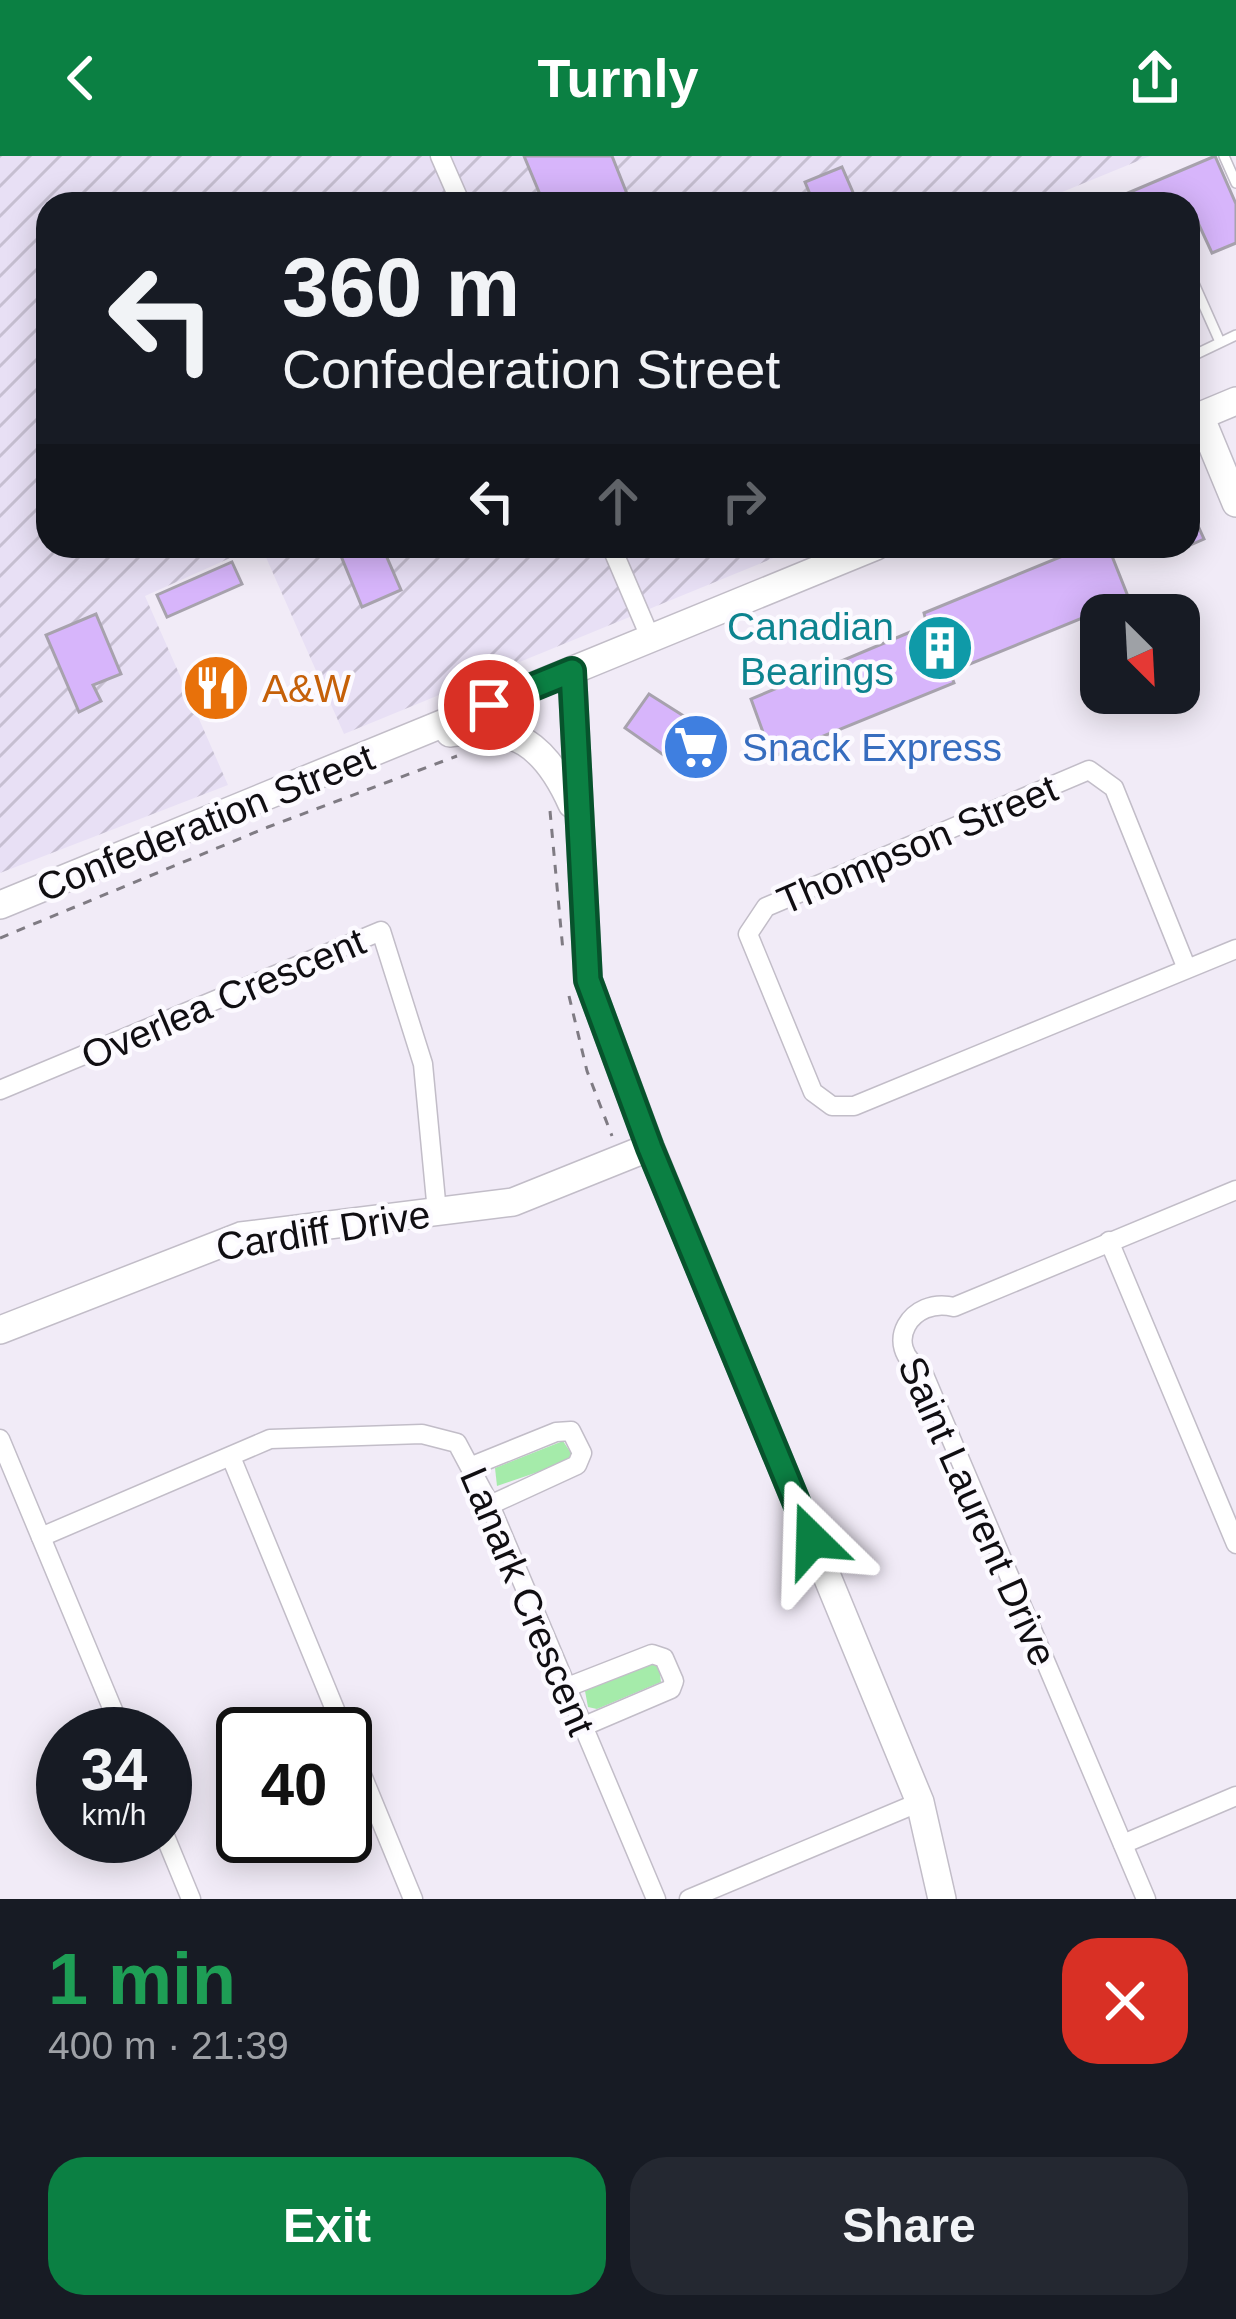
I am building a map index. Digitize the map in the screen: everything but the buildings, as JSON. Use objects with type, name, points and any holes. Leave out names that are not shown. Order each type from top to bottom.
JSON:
[{"type":"street","points":[[440,156],[456,192]]},
{"type":"street","points":[[1200,416],[1236,401]]},
{"type":"street","points":[[1200,430],[1236,503]]},
{"type":"street","points":[[615,558],[650,637]]},
{"type":"street","name":"Confederation Street","points":[[0,905],[846,558]]},
{"type":"street","points":[[572,671],[588,980],[650,1148],[920,1802],[942,1899]]},
{"type":"street","points":[[406,740],[474,729],[510,732],[540,748],[576,813]]},
{"type":"street","name":"Thompson Street","points":[[1187,969],[1114,788],[1089,770],[766,907],[748,934],[813,1093],[832,1106],[854,1106],[1236,949]]},
{"type":"street","name":"Overlea Crescent","points":[[0,1090],[381,932],[423,1064],[437,1212]]},
{"type":"street","name":"Cardiff Drive","points":[[0,1330],[242,1236],[537,1195],[650,1148]]},
{"type":"street","name":"Saint Laurent Drive","points":[[1146,1899],[922,1370],[904,1353],[902,1339],[912,1314],[925,1306],[954,1307],[1236,1190]]},
{"type":"street","points":[[1109,1241],[1236,1544]]},
{"type":"street","points":[[472,1466],[565,1430],[580,1445],[581,1459],[571,1470],[490,1505]]},
{"type":"street","name":"Lanark Crescent","points":[[40,1537],[291,1435],[422,1434],[457,1443],[490,1505],[656,1899]]},
{"type":"street","points":[[0,1439],[112,1707]]},
{"type":"street","points":[[231,1457],[413,1899]]},
{"type":"street","points":[[566,1688],[652,1654],[664,1658],[674,1681],[671,1689],[582,1727]]},
{"type":"street","points":[[1123,1844],[1236,1796]]},
{"type":"street","points":[[689,1899],[920,1802]]},
{"type":"street","points":[[176,1863],[191,1899]]},
{"type":"lane","points":[[1224,156],[1236,183]]},
{"type":"lane","points":[[1200,297],[1220,342]]},
{"type":"lane","points":[[1200,352],[1236,335]]},
{"type":"path","points":[[0,938],[268,826],[462,754]]},
{"type":"path","points":[[549,804],[564,963]]},
{"type":"path","points":[[566,986],[587,1071],[621,1160]]},
{"type":"shaded area","points":[[0,156],[1150,156],[1062,192],[36,192],[36,558],[230,558],[145,596],[228,785],[0,873]]},
{"type":"shaded area","points":[[266,558],[774,558],[344,734]]},
{"type":"green space","points":[[563,1441],[573,1456],[570,1461],[497,1486],[495,1468]]},
{"type":"green space","points":[[653,1662],[659,1665],[661,1682],[597,1709],[588,1707],[585,1691]]},
{"type":"place","name":"Canadian Bearings","points":[[940,648]]},
{"type":"place","name":"A&W","points":[[216,688]]},
{"type":"place","name":"Snack Express","points":[[696,747]]},
{"type":"route","points":[[489,705],[572,671],[588,980],[650,1148],[812,1540]]}]
